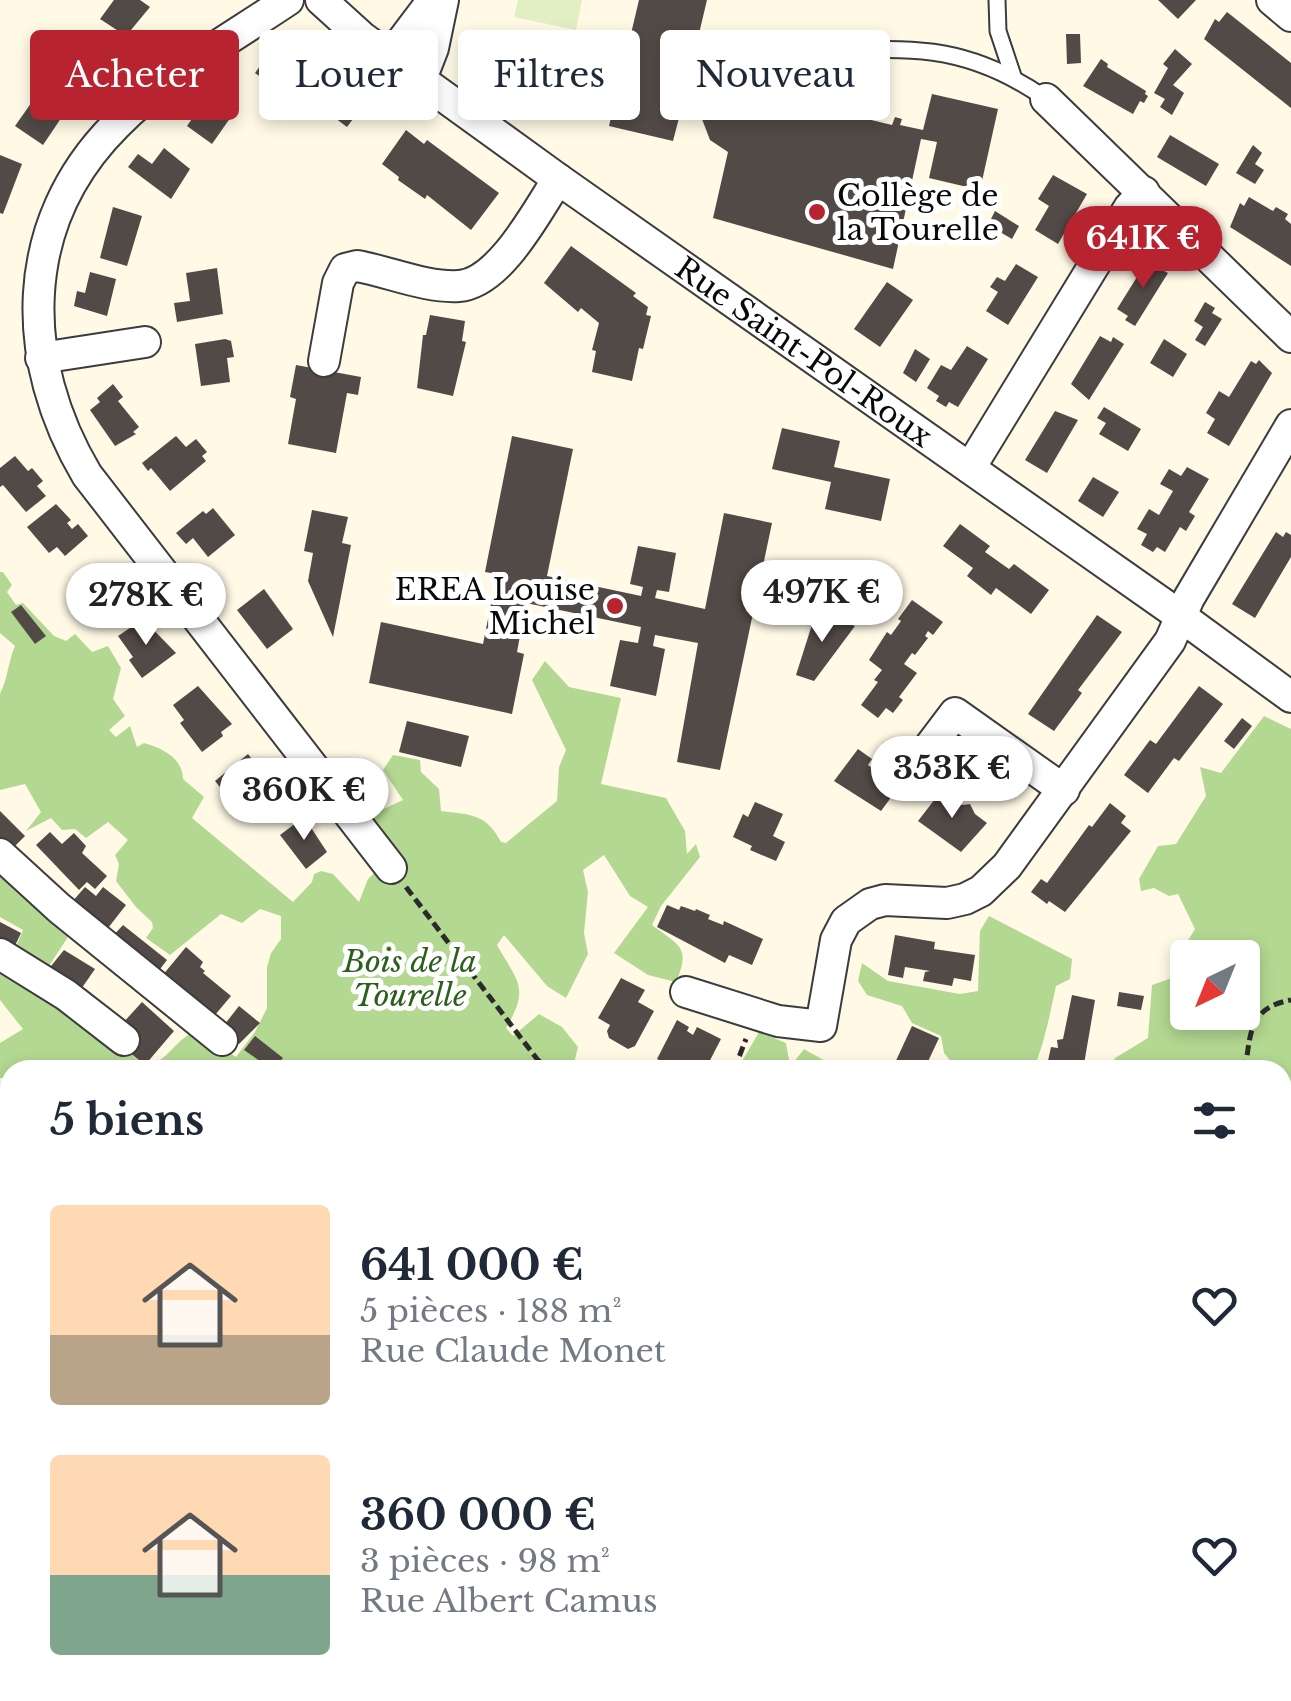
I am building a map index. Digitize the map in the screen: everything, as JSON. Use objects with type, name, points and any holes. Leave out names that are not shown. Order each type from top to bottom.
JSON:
[{"type":"street","points":[[288,0],[142,102],[93,151],[62,203],[46,250],[38,305],[42,358],[52,406],[87,475],[391,868]]},
{"type":"street","name":"Rue Saint-Pol-Roux","points":[[321,0],[354,30]]},
{"type":"street","points":[[411,30],[433,0]]},
{"type":"street","points":[[436,30],[443,0]]},
{"type":"street","name":"Rue Saint-Pol-Roux","points":[[438,91],[1291,697]]},
{"type":"street","points":[[1046,99],[1291,337]]},
{"type":"street","points":[[324,361],[338,283],[345,269],[358,266],[446,285],[480,280],[500,262],[558,178]]},
{"type":"street","points":[[970,468],[1129,208],[1144,192]]},
{"type":"street","points":[[42,358],[145,342]]},
{"type":"street","points":[[686,992],[778,1021],[821,1026],[836,940],[846,920],[870,904],[885,900],[947,903],[981,891],[1007,866],[1170,641],[1179,615],[1291,425]]},
{"type":"street","points":[[922,758],[955,713],[1064,790]]},
{"type":"street","points":[[0,854],[59,908],[222,1040]]},
{"type":"street","points":[[0,954],[36,974],[124,1040]]},
{"type":"lane","points":[[997,0],[998,31],[1013,76]]},
{"type":"lane","points":[[890,50],[920,48],[976,60],[1013,76],[1046,99]]},
{"type":"path","points":[[391,868],[537,1060]]},
{"type":"path","points":[[1247,1060],[1257,1015],[1267,1006],[1291,1000]]},
{"type":"green space","points":[[518,0],[582,0],[576,30],[514,17]]},
{"type":"green space","name":"Bois de la Tourelle","points":[[3,572],[12,585],[7,592],[16,605],[23,603],[54,636],[66,641],[75,634],[92,652],[108,646],[121,668],[113,699],[125,716],[109,730],[116,737],[130,726],[137,747],[151,745],[175,760],[183,779],[204,797],[192,818],[293,902],[312,882],[314,874],[321,871],[333,874],[359,902],[368,879],[386,862],[362,819],[403,800],[383,770],[393,755],[420,760],[421,772],[439,789],[441,811],[477,817],[506,843],[557,801],[559,767],[566,750],[532,680],[545,661],[569,687],[621,698],[601,784],[666,798],[685,831],[687,854],[696,844],[700,857],[661,906],[652,925],[680,948],[683,961],[676,982],[648,975],[614,953],[648,907],[630,896],[604,855],[583,870],[588,892],[584,933],[588,954],[566,998],[547,986],[504,935],[497,945],[511,968],[519,994],[506,1028],[513,1036],[539,1014],[562,1027],[578,1047],[575,1060],[160,1060],[184,1038],[198,1032],[236,1057],[267,1008],[267,967],[281,939],[281,916],[260,909],[242,923],[221,914],[170,955],[146,938],[153,928],[152,922],[116,881],[119,864],[115,855],[128,840],[108,822],[86,838],[75,829],[62,830],[51,818],[26,831],[41,812],[25,784],[0,790],[0,694],[15,646],[0,633]]},
{"type":"green space","points":[[1264,716],[1291,729],[1291,1060],[1114,1060],[1148,1038],[1152,985],[1170,979],[1170,1030],[1260,1030],[1260,940],[1188,940],[1195,929],[1178,894],[1169,896],[1154,888],[1141,891],[1139,879],[1158,846],[1176,844],[1206,796],[1200,767],[1221,773]]},
{"type":"green space","name":"Bois de la Tourelle","points":[[0,876],[68,937],[45,972],[52,994],[138,1060],[0,1060],[0,1043],[23,1029],[0,1000],[0,958],[10,961],[23,930],[0,917]]},
{"type":"green space","points":[[989,916],[1072,959],[1070,979],[1056,986],[1037,1060],[950,1060],[944,1053],[941,1036],[912,1023],[902,1006],[867,995],[858,981],[862,963],[888,981],[960,994],[978,991],[980,931]]},
{"type":"green space","points":[[759,1032],[786,1043],[789,1060],[743,1060]]},
{"type":"green space","points":[[804,1049],[823,1060],[795,1060]]},
{"type":"building","points":[[114,0],[140,0],[150,7],[131,30],[117,30],[100,19]]},
{"type":"building","points":[[639,0],[707,0],[700,30],[660,30],[660,120],[678,120],[673,141],[609,126],[610,120],[640,120],[640,30],[632,30]]},
{"type":"building","points":[[1158,0],[1196,0],[1178,19]]},
{"type":"building","points":[[1227,12],[1291,63],[1291,108],[1204,39],[1215,19],[1219,22]]},
{"type":"building","points":[[1066,34],[1080,34],[1081,63],[1067,64]]},
{"type":"building","points":[[1175,49],[1192,64],[1173,85],[1184,93],[1172,115],[1160,107],[1165,99],[1154,93],[1168,68],[1163,64]]},
{"type":"building","points":[[1101,59],[1107,67],[1146,91],[1148,96],[1133,114],[1083,86]]},
{"type":"building","points":[[932,94],[998,109],[980,190],[929,178],[937,142],[921,139],[893,269],[713,218],[728,152],[710,140],[702,120],[871,120],[892,125],[895,117],[902,119],[900,125],[923,130]]},
{"type":"building","points":[[30,105],[30,120],[60,120],[43,145],[15,126]]},
{"type":"building","points":[[191,120],[229,120],[212,144],[187,126]]},
{"type":"building","points":[[406,130],[424,144],[427,140],[499,193],[471,230],[427,195],[425,199],[398,180],[382,164]]},
{"type":"building","points":[[1170,135],[1219,164],[1206,186],[1157,157]]},
{"type":"building","points":[[1253,145],[1262,153],[1255,164],[1264,170],[1255,184],[1236,173]]},
{"type":"building","points":[[164,148],[190,169],[171,199],[128,167],[138,154],[152,164]]},
{"type":"building","points":[[0,155],[22,164],[3,214],[0,213]]},
{"type":"building","points":[[1053,175],[1087,194],[1058,244],[1035,230],[1049,206],[1038,199]]},
{"type":"building","points":[[1249,197],[1273,211],[1276,207],[1288,214],[1285,219],[1291,224],[1291,266],[1230,227],[1240,203],[1244,206]]},
{"type":"building","points":[[113,207],[142,216],[127,266],[100,258]]},
{"type":"building","points":[[995,211],[1019,226],[1012,239],[988,225]]},
{"type":"building","points":[[571,246],[636,293],[633,296],[648,307],[646,315],[651,316],[632,381],[592,372],[596,351],[592,350],[599,323],[581,308],[578,312],[544,283]]},
{"type":"building","points":[[1159,260],[1167,266],[1164,271],[1168,273],[1135,326],[1117,309],[1147,261],[1156,266]]},
{"type":"building","points":[[1016,264],[1038,277],[1008,325],[986,311],[998,292],[990,287],[997,277],[1005,281]]},
{"type":"building","points":[[217,268],[223,314],[177,322],[174,303],[190,301],[186,273]]},
{"type":"building","points":[[90,272],[116,279],[107,316],[74,306],[77,291],[85,293]]},
{"type":"building","points":[[887,282],[913,300],[880,347],[854,329]]},
{"type":"building","points":[[1205,302],[1222,319],[1205,346],[1195,340],[1203,327],[1194,321]]},
{"type":"building","points":[[430,315],[465,321],[462,341],[466,342],[453,396],[417,388],[423,335]]},
{"type":"building","points":[[1100,336],[1111,342],[1113,337],[1124,344],[1089,400],[1071,384]]},
{"type":"building","points":[[1164,339],[1187,354],[1173,377],[1150,363]]},
{"type":"building","points":[[231,341],[234,357],[227,358],[230,382],[201,386],[195,344]]},
{"type":"building","points":[[967,346],[988,359],[958,407],[949,402],[946,407],[927,388],[941,365],[951,370]]},
{"type":"building","points":[[915,349],[930,359],[916,382],[903,373]]},
{"type":"building","points":[[1259,360],[1272,373],[1229,446],[1207,433],[1215,419],[1206,413],[1219,391],[1229,397],[1251,361],[1256,364]]},
{"type":"building","points":[[296,365],[361,377],[358,395],[347,393],[336,453],[288,444],[296,399],[290,397]]},
{"type":"building","points":[[113,384],[123,397],[118,401],[139,427],[133,432],[136,434],[115,446],[90,410]]},
{"type":"building","points":[[1104,407],[1141,429],[1128,451],[1099,434],[1106,423],[1097,418]]},
{"type":"building","points":[[1055,411],[1078,420],[1047,473],[1025,460]]},
{"type":"building","points":[[782,428],[840,441],[834,467],[890,479],[881,521],[825,509],[831,482],[772,469]]},
{"type":"building","points":[[176,436],[186,447],[196,439],[207,452],[202,456],[206,461],[170,491],[142,463]]},
{"type":"building","name":"EREA Louise Michel","points":[[512,436],[573,449],[547,576],[641,596],[643,587],[630,584],[638,546],[676,553],[669,592],[657,590],[655,598],[705,609],[724,513],[772,523],[720,770],[677,762],[698,643],[655,635],[653,646],[665,649],[656,696],[610,686],[620,640],[638,643],[641,627],[526,603],[517,652],[524,654],[512,714],[369,683],[381,622],[483,644],[497,574],[485,572]]},
{"type":"building","points":[[15,456],[43,481],[37,486],[46,496],[26,512],[3,485],[0,487],[0,468]]},
{"type":"building","points":[[1187,467],[1209,479],[1189,512],[1195,516],[1186,531],[1180,527],[1165,552],[1157,547],[1153,552],[1141,545],[1147,534],[1137,529],[1149,509],[1159,515],[1173,491],[1160,484],[1169,469],[1181,476]]},
{"type":"building","points":[[1093,477],[1119,492],[1103,517],[1078,501]]},
{"type":"building","points":[[56,504],[71,520],[67,523],[72,529],[78,524],[88,536],[65,556],[57,547],[49,553],[27,527]]},
{"type":"building","points":[[213,508],[235,535],[208,557],[193,538],[186,544],[176,533],[203,511],[206,514]]},
{"type":"building","name":"EREA Louise Michel","points":[[312,510],[348,517],[342,543],[351,545],[333,637],[308,581],[313,553],[304,551]]},
{"type":"building","points":[[960,524],[990,546],[985,552],[1009,569],[1014,564],[1049,590],[1031,614],[996,588],[991,595],[967,576],[973,568],[943,546]]},
{"type":"building","points":[[1276,532],[1283,537],[1286,532],[1291,535],[1291,557],[1255,618],[1232,604]]},
{"type":"building","points":[[115,574],[138,607],[115,622],[93,589]]},
{"type":"building","points":[[264,589],[293,629],[267,649],[237,610]]},
{"type":"building","points":[[912,600],[943,622],[933,635],[928,631],[928,638],[904,664],[917,673],[899,697],[903,700],[893,713],[886,708],[878,718],[861,705],[882,670],[869,660],[887,632],[891,635]]},
{"type":"building","points":[[21,605],[46,636],[35,644],[11,612]]},
{"type":"building","points":[[816,612],[855,626],[814,681],[796,675]]},
{"type":"building","points":[[1097,615],[1122,632],[1078,690],[1082,693],[1054,731],[1028,714]]},
{"type":"building","points":[[143,619],[176,653],[142,678],[118,636]]},
{"type":"building","points":[[198,686],[232,724],[202,752],[180,723],[184,720],[173,705]]},
{"type":"building","points":[[1199,686],[1223,704],[1179,761],[1174,758],[1148,793],[1124,775],[1150,740],[1156,744]]},
{"type":"building","points":[[1242,718],[1252,726],[1234,749],[1224,741]]},
{"type":"building","name":"EREA Louise Michel","points":[[407,721],[469,736],[461,767],[399,752]]},
{"type":"building","points":[[858,749],[872,759],[868,765],[898,788],[881,811],[834,781]]},
{"type":"building","points":[[248,754],[275,789],[247,811],[215,781]]},
{"type":"building","points":[[942,790],[962,805],[970,804],[987,823],[961,852],[918,821]]},
{"type":"building","points":[[755,802],[783,814],[773,836],[785,842],[776,861],[750,850],[752,846],[733,837],[743,814],[748,817]]},
{"type":"building","points":[[1110,803],[1126,816],[1121,823],[1131,831],[1065,912],[1049,901],[1047,904],[1031,892],[1041,879],[1047,883]]},
{"type":"building","points":[[0,811],[25,836],[7,854],[0,847]]},
{"type":"building","points":[[304,817],[327,852],[306,869],[280,835]]},
{"type":"building","points":[[50,832],[62,844],[74,833],[86,846],[82,853],[107,876],[95,889],[87,882],[79,890],[36,845]]},
{"type":"building","points":[[85,887],[96,896],[103,887],[126,905],[101,937],[72,902]]},
{"type":"building","points":[[667,905],[679,910],[681,906],[696,909],[710,915],[708,919],[723,925],[724,921],[763,939],[752,965],[729,955],[725,963],[657,927]]},
{"type":"building","points":[[0,922],[21,933],[13,950],[0,944]]},
{"type":"building","points":[[123,925],[167,960],[157,973],[112,937]]},
{"type":"building","points":[[895,935],[935,942],[934,949],[975,955],[971,981],[954,978],[952,986],[923,981],[925,972],[930,971],[905,967],[903,978],[888,975]]},
{"type":"building","points":[[186,947],[203,962],[203,973],[231,996],[215,1015],[162,976]]},
{"type":"building","points":[[64,950],[95,969],[79,992],[47,971]]},
{"type":"building","points":[[621,978],[645,990],[638,1002],[654,1011],[635,1046],[628,1049],[609,1038],[610,1025],[598,1018]]},
{"type":"building","points":[[1119,992],[1144,996],[1141,1010],[1117,1006]]},
{"type":"building","points":[[1072,995],[1095,1000],[1085,1060],[1048,1060],[1051,1047],[1058,1048],[1057,1040],[1063,1039]]},
{"type":"building","points":[[142,1002],[174,1031],[149,1060],[139,1060],[124,1048],[122,1024]]},
{"type":"building","points":[[239,1006],[260,1023],[239,1044],[221,1029]]},
{"type":"building","points":[[677,1020],[689,1027],[687,1031],[693,1035],[697,1027],[721,1039],[710,1060],[657,1059]]},
{"type":"building","points":[[912,1026],[939,1038],[929,1060],[896,1060]]},
{"type":"building","points":[[255,1036],[283,1058],[258,1060],[244,1050]]},
{"type":"place","name":"Collège de la Tourelle","points":[[817,212]]},
{"type":"place","name":"EREA Louise Michel","points":[[615,606]]}]
